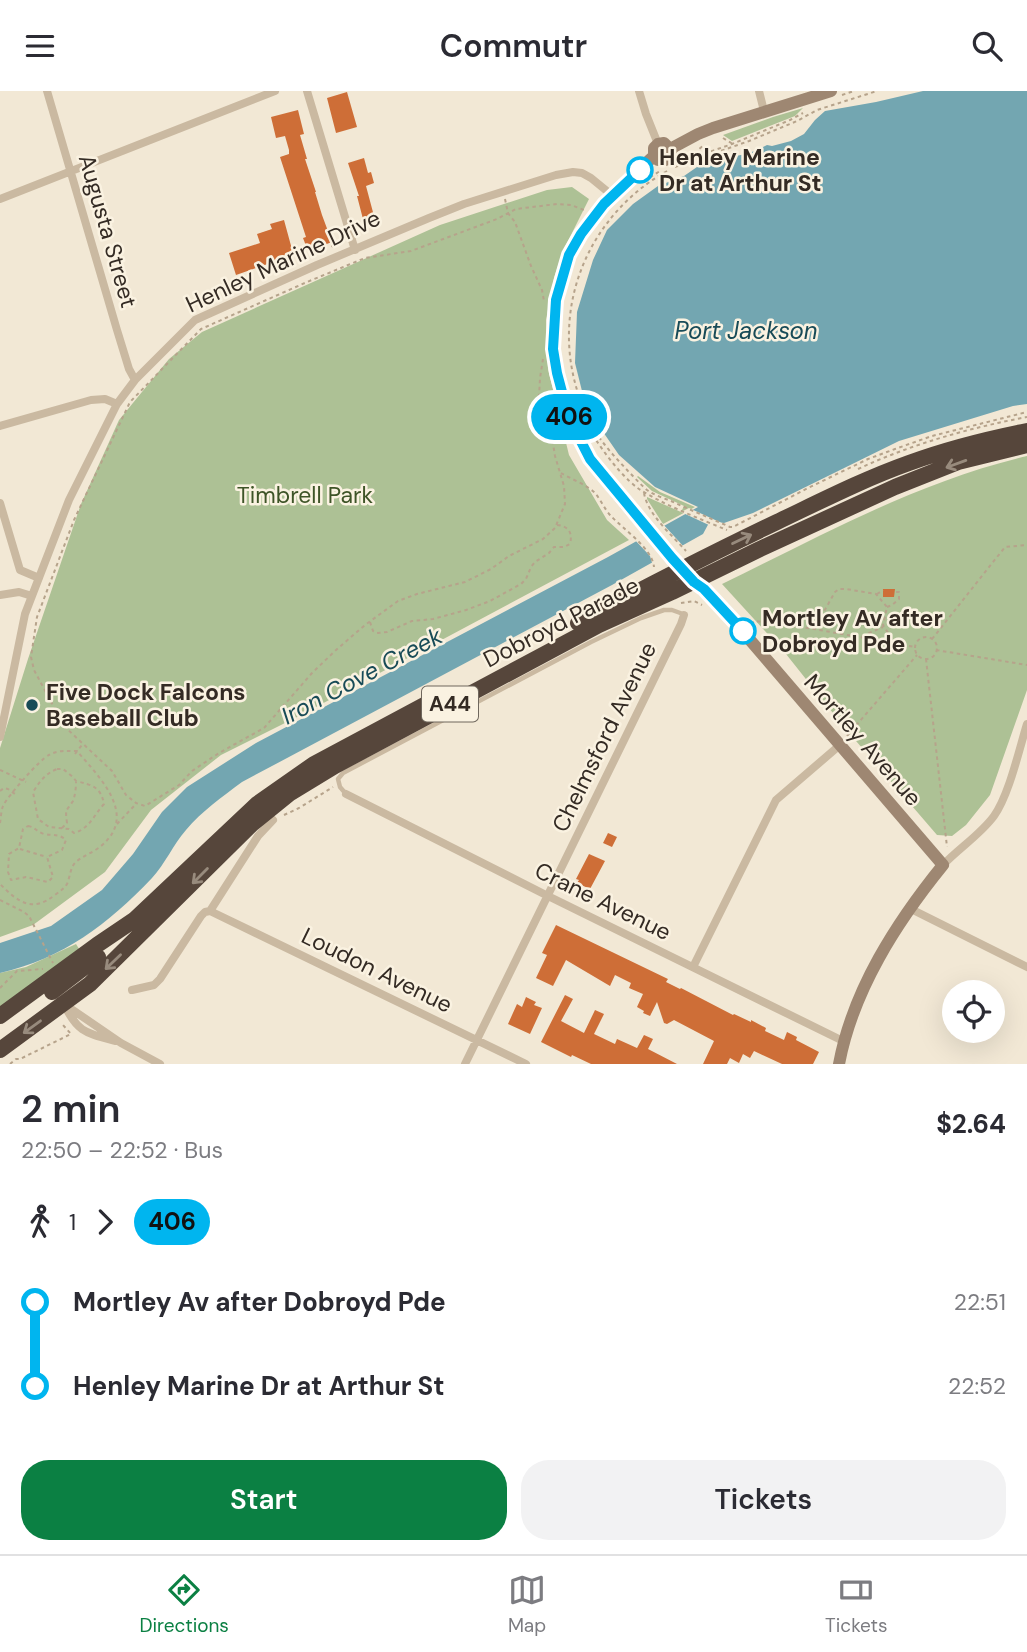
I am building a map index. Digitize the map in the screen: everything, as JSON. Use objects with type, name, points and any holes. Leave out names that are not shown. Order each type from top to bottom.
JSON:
[{"type":"highway","name":"Dobroyd Parade","points":[[0,1016],[134,920],[257,804],[307,768],[676,563],[907,463],[972,443],[1027,431]]},
{"type":"highway","name":"Dobroyd Parade","points":[[0,1050],[90,984],[252,824],[289,794],[346,760],[586,631],[760,549],[895,487],[958,462],[1027,445]]},
{"type":"highway","points":[[0,1028],[49,981]]},
{"type":"main road","points":[[613,196],[661,149],[764,111],[833,94]]},
{"type":"main road","name":"Mortley Avenue","points":[[613,196],[581,234],[569,255],[556,300],[553,349],[562,395],[579,439],[590,459],[646,530],[743,631],[840,745],[946,862]]},
{"type":"main road","points":[[839,1064],[843,1041],[877,961],[946,862]]},
{"type":"street","name":"Augusta Street","points":[[47,91],[117,330],[135,380]]},
{"type":"street","points":[[0,199],[275,91]]},
{"type":"street","points":[[307,91],[355,250]]},
{"type":"street","points":[[639,91],[661,149]]},
{"type":"street","points":[[758,91],[764,111]]},
{"type":"street","name":"Henley Marine Drive","points":[[0,737],[25,614],[69,500],[117,404],[135,380],[195,320],[317,265],[464,204],[556,175],[582,173],[613,196]]},
{"type":"street","points":[[0,426],[99,398],[117,404]]},
{"type":"street","points":[[0,503],[20,571],[39,578]]},
{"type":"street","points":[[0,595],[19,591],[32,596]]},
{"type":"street","name":"Chelmsford Avenue","points":[[465,1064],[684,615]]},
{"type":"street","points":[[946,862],[994,815],[1002,801],[1027,724]]},
{"type":"street","points":[[693,967],[776,800],[840,745]]},
{"type":"street","name":"Crane Avenue","points":[[346,793],[843,1041]]},
{"type":"street","points":[[132,990],[154,985],[160,979],[201,916],[210,911],[258,836],[273,820]]},
{"type":"street","points":[[911,909],[1027,967]]},
{"type":"street","name":"Loudon Avenue","points":[[210,911],[526,1064]]},
{"type":"street","points":[[49,981],[71,1019],[83,1030],[121,1043],[160,1064]]},
{"type":"lane","name":"Dobroyd Parade","points":[[338,784],[343,773],[591,642],[664,610],[684,615]]},
{"type":"lane","points":[[338,784],[346,793]]},
{"type":"path","points":[[833,94],[854,91]]},
{"type":"path","points":[[673,165],[736,146],[810,113],[877,91]]},
{"type":"path","points":[[604,224],[646,184],[670,170],[790,120],[808,109]]},
{"type":"path","points":[[722,137],[736,146]]},
{"type":"path","points":[[698,158],[698,150],[704,145]]},
{"type":"path","points":[[644,181],[668,167]]},
{"type":"path","points":[[503,192],[508,213],[515,222],[542,290],[544,302]]},
{"type":"path","points":[[544,353],[539,397],[564,486],[565,504],[556,525],[544,539],[465,582],[398,601],[328,657],[264,728],[219,753],[192,771],[179,785],[145,806],[126,795],[111,771],[64,726],[34,670],[31,657],[37,617],[74,520],[131,402],[201,329],[307,282],[365,258],[411,251],[516,209],[557,204],[571,205],[587,212]]},
{"type":"path","points":[[608,215],[585,260],[571,303],[569,331],[573,374],[582,403],[597,434],[644,490],[646,500],[660,522],[686,551]]},
{"type":"path","points":[[332,246],[342,240]]},
{"type":"path","points":[[573,393],[592,435],[633,484],[725,527]]},
{"type":"path","points":[[560,473],[594,492],[609,515],[651,556],[654,567]]},
{"type":"path","points":[[370,621],[373,631],[380,634],[412,621],[433,619],[466,610],[496,597],[521,584],[535,562],[554,547],[570,544],[569,530],[565,526],[556,525]]},
{"type":"path","points":[[932,639],[1005,547],[1027,545]]},
{"type":"path","points":[[814,629],[835,591],[839,589],[876,594],[883,590]]},
{"type":"path","points":[[887,607],[899,599],[899,592],[895,592]]},
{"type":"path","points":[[876,594],[887,607]]},
{"type":"path","points":[[680,603],[694,601],[706,607]]},
{"type":"path","points":[[887,607],[883,626],[894,643]]},
{"type":"path","points":[[743,631],[755,621],[915,647]]},
{"type":"path","points":[[860,637],[883,626]]},
{"type":"path","points":[[926,637],[936,644],[933,657],[926,659],[918,655],[915,647],[920,639],[926,637]]},
{"type":"path","points":[[936,650],[1027,665]]},
{"type":"path","points":[[840,745],[918,655]]},
{"type":"path","points":[[926,659],[946,862]]},
{"type":"path","points":[[283,706],[290,718]]},
{"type":"path","points":[[76,753],[83,744]]},
{"type":"path","points":[[0,823],[3,806],[37,764],[48,755],[60,751],[76,753],[106,785],[118,811],[116,824]]},
{"type":"path","points":[[63,769],[76,781],[99,789],[104,804],[83,831],[74,833],[68,829],[49,827],[38,819],[33,792],[48,773],[63,769]]},
{"type":"path","points":[[0,771],[25,781]]},
{"type":"path","points":[[61,828],[67,823],[66,807],[73,801],[76,781]]},
{"type":"path","points":[[273,820],[338,784]]},
{"type":"path","points":[[0,791],[4,788],[14,793]]},
{"type":"path","points":[[0,884],[13,897],[24,903],[42,903],[65,887],[76,861],[103,845],[116,824],[136,803]]},
{"type":"path","points":[[19,848],[47,857],[62,850],[66,840],[61,835],[47,835],[33,827],[23,829],[19,848],[9,854],[8,872],[11,880],[26,877],[48,882],[53,877],[47,857]]},
{"type":"path","points":[[0,899],[29,916],[52,962]]},
{"type":"path","points":[[24,903],[24,912]]},
{"type":"path","points":[[0,988],[17,971],[49,981]]},
{"type":"path","points":[[10,1064],[71,1034],[63,1025]]},
{"type":"green space","points":[[803,108],[795,116],[732,141],[723,135],[773,117]]},
{"type":"green space","name":"Timbrell Park","points":[[572,187],[589,199],[563,251],[554,278],[546,320],[548,369],[569,455],[607,520],[629,540],[221,755],[151,810],[105,872],[33,925],[0,937],[0,748],[81,504],[119,420],[169,359],[202,332],[440,225],[547,190]]},
{"type":"green space","points":[[1027,456],[1027,690],[990,795],[966,825],[952,836],[937,835],[844,727],[786,654],[722,584],[909,495],[987,467]]},
{"type":"green space","points":[[638,476],[660,492],[695,507],[663,524],[647,497],[681,512],[684,506],[652,491]]},
{"type":"green space","points":[[76,944],[81,952],[0,1011],[0,973],[26,967]]},
{"type":"water","name":"Port Jackson","points":[[923,91],[1027,91],[1027,404],[899,441],[753,513],[724,523],[710,521],[703,534],[612,585],[242,782],[192,823],[152,878],[101,925],[64,949],[23,967],[0,973],[0,943],[51,926],[102,890],[133,854],[162,812],[187,787],[256,743],[698,507],[655,487],[619,455],[592,416],[582,391],[575,363],[577,312],[593,260],[607,230],[633,204],[658,186],[684,176],[712,160],[791,141],[804,134],[825,111]]},
{"type":"pier","points":[[689,508],[726,526],[711,526],[681,512]]},
{"type":"pier","points":[[662,523],[685,548],[653,566],[650,556],[634,539]]},
{"type":"building","points":[[347,92],[357,127],[336,133],[327,98]]},
{"type":"building","points":[[298,110],[304,134],[300,135],[305,159],[332,242],[308,251],[280,157],[289,154],[289,150],[285,136],[276,138],[271,117]]},
{"type":"building","points":[[364,158],[374,183],[366,186],[374,216],[363,219],[348,163]]},
{"type":"building","points":[[284,220],[293,253],[236,275],[229,253],[260,243],[257,234],[272,229],[270,224]]},
{"type":"building","points":[[883,589],[895,589],[894,597],[883,597]]},
{"type":"building","points":[[608,833],[617,837],[612,847],[603,843]]},
{"type":"building","points":[[589,854],[605,861],[590,889],[577,883],[579,880],[576,879]]},
{"type":"building","points":[[556,925],[668,979],[666,982],[733,1015],[751,1020],[766,1028],[765,1031],[784,1040],[787,1032],[797,1037],[796,1040],[819,1052],[813,1064],[782,1064],[754,1051],[750,1058],[743,1054],[739,1063],[730,1058],[727,1064],[703,1064],[714,1041],[674,1020],[664,1023],[657,1002],[650,1016],[643,1013],[644,1011],[637,1007],[643,994],[629,988],[631,983],[615,975],[610,986],[566,960],[553,986],[536,978],[547,955],[542,953]]},
{"type":"building","points":[[565,995],[573,999],[561,1021],[584,1033],[595,1010],[604,1014],[594,1034],[615,1044],[617,1039],[637,1048],[644,1035],[653,1039],[648,1049],[677,1064],[591,1064],[541,1042]]},
{"type":"building","points":[[526,997],[542,1008],[530,1034],[508,1024],[517,1004],[522,1007]]},
{"type":"bus line","name":"406","points":[[640,170],[604,204],[569,255],[556,300],[553,327],[557,373],[569,418],[590,459],[646,530],[743,631]]},
{"type":"place","name":"Henley Marine Dr at Arthur St","points":[[640,170]]},
{"type":"place","name":"Mortley Av after Dobroyd Pde","points":[[743,631]]},
{"type":"place","name":"Five Dock Falcons Baseball Club","points":[[32,705]]},
{"type":"water label","name":"Iron Cove Creek","points":[[362,676]]}]
